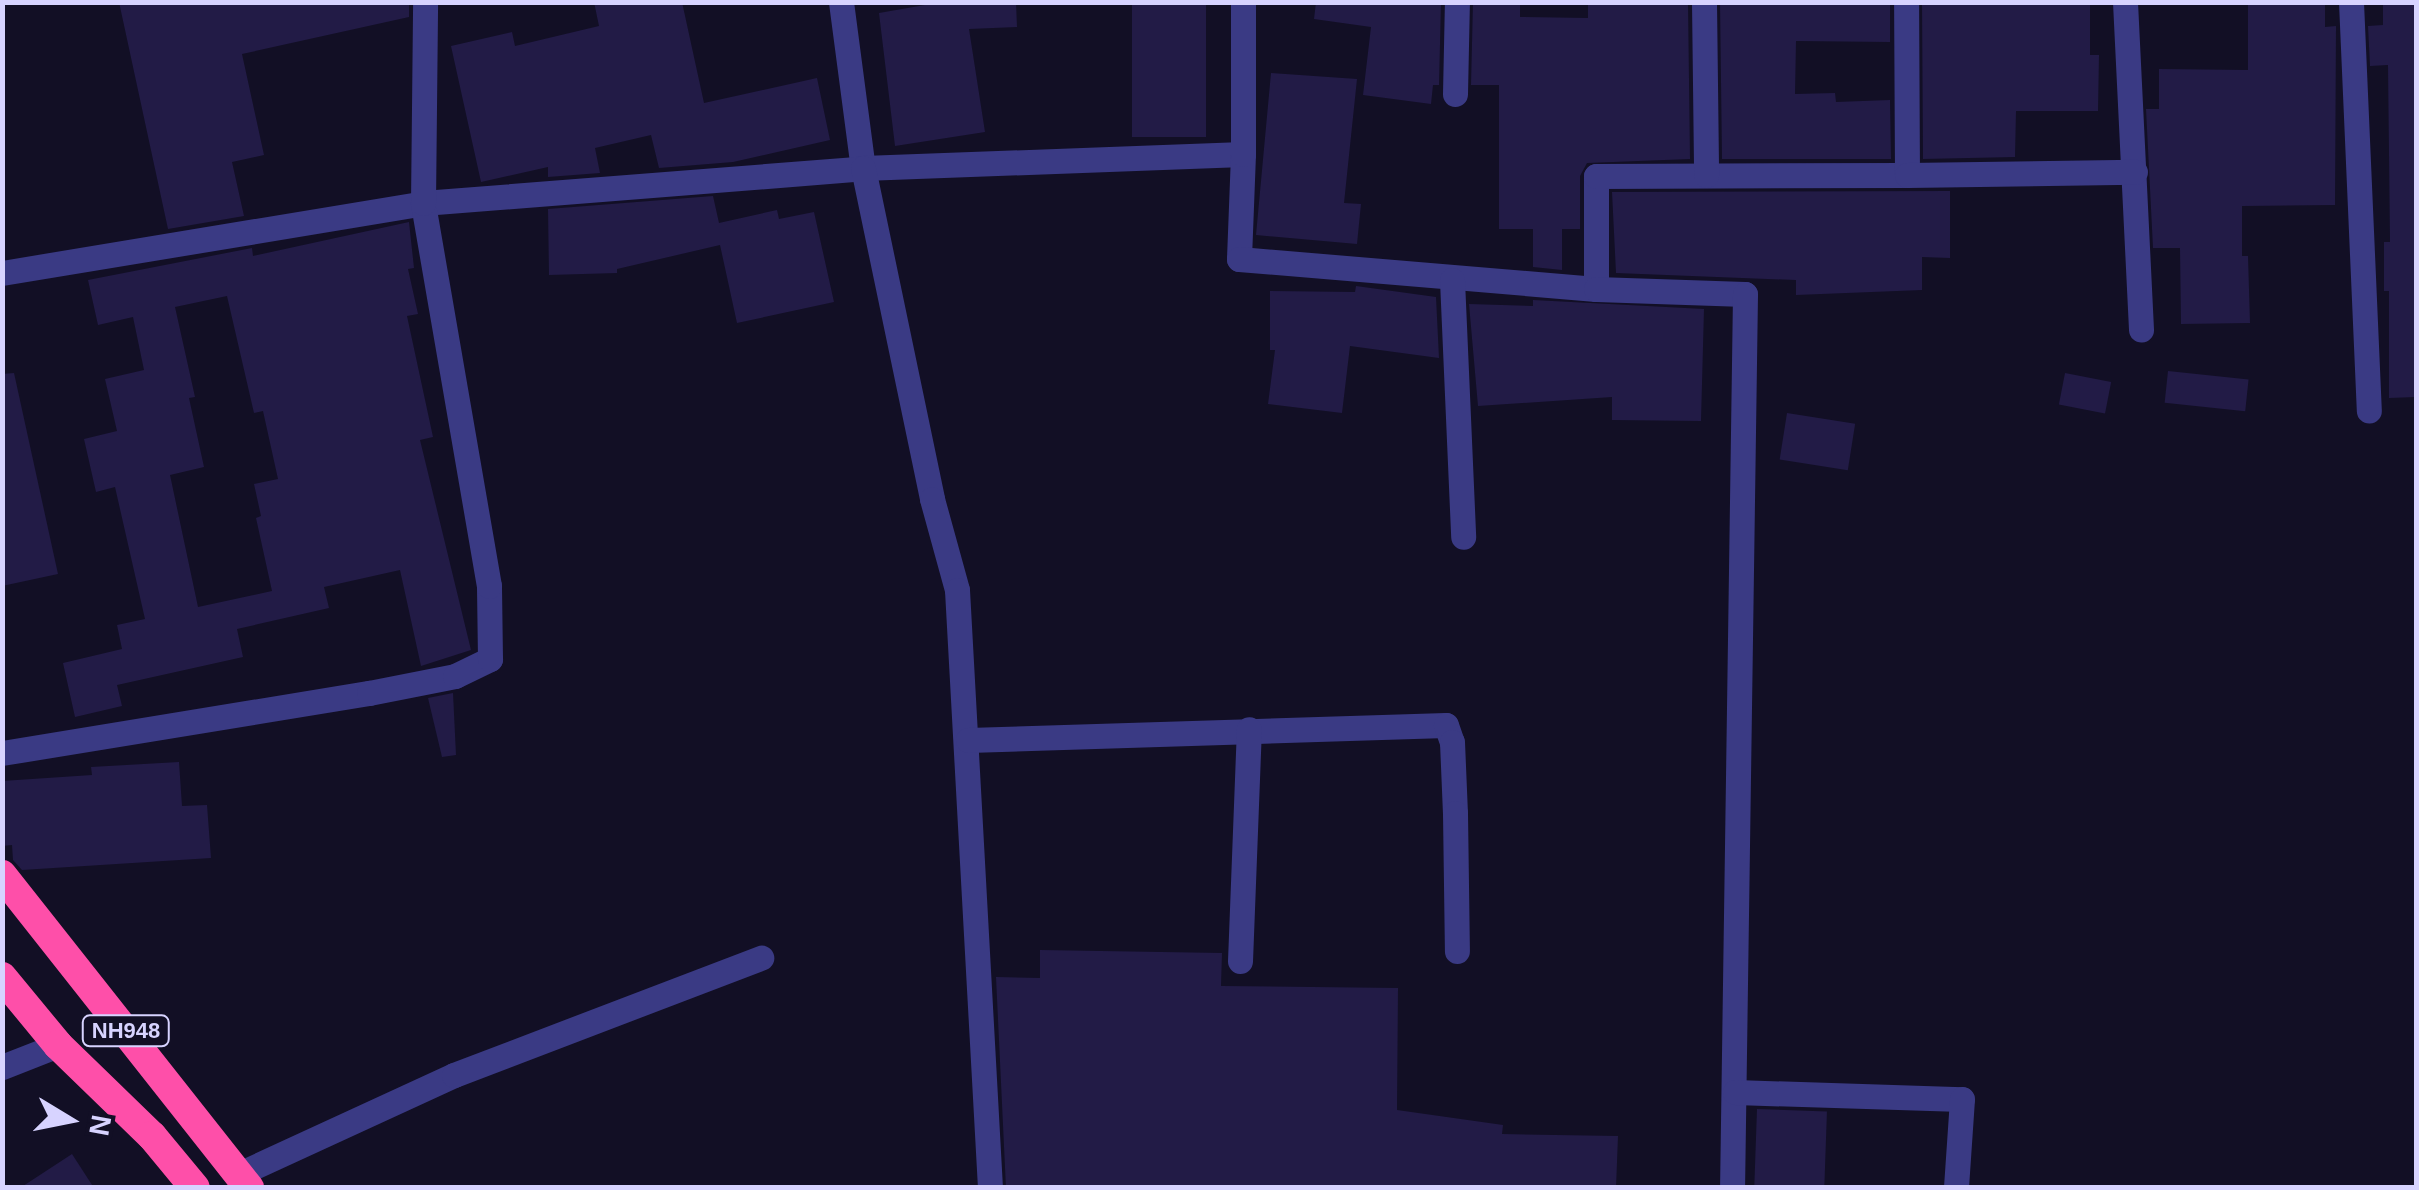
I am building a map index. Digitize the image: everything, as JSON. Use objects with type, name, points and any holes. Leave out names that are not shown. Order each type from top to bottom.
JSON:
[{"type":"highway","name":"NH948","points":[[2,875],[244,1181]]},
{"type":"highway","name":"NH948","points":[[2,977],[58,1046],[152,1136],[196,1188]]},
{"type":"street","points":[[2,753],[386,690],[455,676],[490,659],[490,586],[423,202],[425,2]]},
{"type":"street","points":[[841,2],[863,168],[932,499],[957,590],[990,1188]]},
{"type":"street","points":[[1244,2],[1239,259],[1452,280],[1745,294],[1735,747],[1732,1188]]},
{"type":"street","points":[[1455,94],[1457,2]]},
{"type":"street","points":[[1704,2],[1706,174]]},
{"type":"street","points":[[1906,2],[1907,175]]},
{"type":"street","points":[[2125,2],[2141,330]]},
{"type":"street","points":[[2351,2],[2369,411]]},
{"type":"street","points":[[2,273],[423,202],[863,168],[1243,154]]},
{"type":"street","points":[[1596,288],[1596,176],[2135,172]]},
{"type":"street","points":[[1452,280],[1463,537]]},
{"type":"street","points":[[968,740],[1446,725],[1452,742],[1457,951]]},
{"type":"street","points":[[1240,961],[1249,729]]},
{"type":"street","points":[[244,1181],[454,1075],[760,958]]},
{"type":"street","points":[[2,1066],[58,1046]]},
{"type":"street","points":[[1735,1092],[1962,1099],[1956,1188]]},
{"type":"building","points":[[119,2],[409,2],[409,17],[242,54],[264,155],[232,162],[244,216],[168,229]]},
{"type":"building","points":[[594,2],[682,2],[704,103],[817,78],[830,140],[733,162],[659,168],[651,135],[595,148],[600,173],[548,177],[548,167],[481,182],[451,46],[512,32],[515,46],[599,26]]},
{"type":"building","points":[[942,2],[1016,2],[1017,27],[969,29],[985,132],[895,146],[879,13]]},
{"type":"building","points":[[1132,2],[1206,2],[1206,137],[1132,137]]},
{"type":"building","points":[[1316,2],[1441,2],[1439,85],[1433,85],[1431,104],[1363,95],[1371,27],[1314,19]]},
{"type":"building","points":[[1473,2],[1520,2],[1520,17],[1588,18],[1588,2],[1688,2],[1690,159],[1587,163],[1580,176],[1580,229],[1562,229],[1562,270],[1533,267],[1533,229],[1499,229],[1499,85],[1471,85]]},
{"type":"building","points":[[1720,2],[1890,2],[1890,42],[1796,41],[1795,94],[1835,93],[1836,102],[1890,100],[1891,159],[1722,159]]},
{"type":"building","points":[[1922,2],[2090,2],[2090,55],[2099,55],[2098,111],[2016,111],[2015,157],[1923,159]]},
{"type":"building","points":[[2248,2],[2325,2],[2325,27],[2336,26],[2335,205],[2242,206],[2242,256],[2248,256],[2250,323],[2181,324],[2180,248],[2153,248],[2146,109],[2159,109],[2159,69],[2248,70]]},
{"type":"building","points":[[2383,2],[2416,2],[2416,397],[2389,398],[2389,291],[2384,291],[2384,242],[2390,242],[2388,65],[2370,66],[2368,26],[2383,25]]},
{"type":"building","points":[[1271,73],[1357,79],[1344,203],[1361,204],[1357,244],[1256,235]]},
{"type":"building","points":[[1950,191],[1950,258],[1922,257],[1922,290],[1796,295],[1796,280],[1616,273],[1612,192]]},
{"type":"building","points":[[713,196],[719,223],[777,210],[779,219],[814,212],[834,302],[737,323],[720,245],[617,269],[617,273],[549,275],[548,209]]},
{"type":"building","points":[[409,222],[414,268],[408,269],[418,314],[407,316],[433,437],[420,440],[471,650],[421,666],[400,570],[324,587],[329,608],[237,629],[243,657],[117,685],[122,706],[75,717],[63,663],[122,649],[117,625],[145,619],[115,487],[96,492],[84,439],[117,431],[105,379],[144,370],[133,317],[98,325],[88,280],[252,248],[253,256]],"holes":[[[227,296],[254,413],[263,411],[278,479],[254,484],[261,516],[256,518],[272,591],[198,607],[170,475],[204,467],[189,398],[195,397],[175,307]]]},
{"type":"building","points":[[1356,286],[1436,297],[1439,358],[1350,346],[1342,413],[1268,404],[1275,350],[1270,350],[1270,291],[1355,292]]},
{"type":"building","points":[[1533,300],[1704,309],[1701,421],[1612,420],[1612,397],[1478,406],[1469,304],[1533,306]]},
{"type":"building","points":[[2168,371],[2249,379],[2245,411],[2165,403]]},
{"type":"building","points":[[14,373],[58,574],[2,586],[2,374]]},
{"type":"building","points":[[2065,373],[2111,382],[2105,413],[2059,404]]},
{"type":"building","points":[[1787,413],[1855,424],[1848,470],[1780,459]]},
{"type":"building","points":[[453,693],[456,755],[442,757],[428,698]]},
{"type":"building","points":[[179,762],[182,806],[207,805],[211,858],[22,870],[13,860],[12,845],[2,846],[2,781],[92,775],[91,767]]},
{"type":"building","points":[[1040,950],[1222,953],[1221,986],[1398,988],[1397,1110],[1503,1125],[1502,1134],[1618,1136],[1616,1188],[1006,1188],[996,977],[1040,978]]},
{"type":"building","points":[[1757,1109],[1827,1111],[1824,1188],[1754,1188]]},
{"type":"building","points":[[72,1154],[94,1188],[20,1188]]}]
